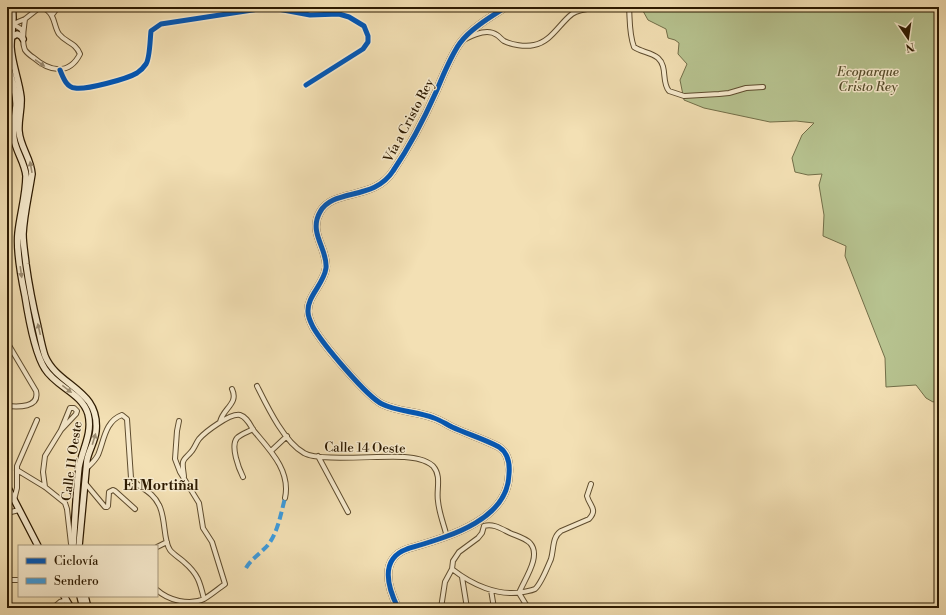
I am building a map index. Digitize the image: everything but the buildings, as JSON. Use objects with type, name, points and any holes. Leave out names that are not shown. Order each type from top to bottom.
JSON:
[{"type":"main road","points":[[9,25],[12,7]]},
{"type":"main road","name":"Vía a Cristo Rey","points":[[398,608],[387,577],[388,570],[395,556],[399,551],[447,537],[478,520],[494,509],[506,494],[509,471],[507,455],[504,450],[486,440],[434,418],[396,409],[376,400],[343,365],[316,332],[311,323],[308,311],[310,301],[324,274],[326,266],[316,232],[316,222],[320,210],[326,204],[337,198],[361,193],[379,185],[390,175],[417,132],[462,41],[479,26],[506,7]]},
{"type":"main road","points":[[7,10],[12,37],[12,56],[21,99],[19,130],[21,144],[31,166],[32,174],[20,234]]},
{"type":"main road","points":[[12,37],[19,35],[23,39]]},
{"type":"main road","points":[[7,62],[16,100],[13,138],[16,150],[25,167],[26,175],[20,234]]},
{"type":"main road","name":"Calle 11 Oeste","points":[[20,234],[30,295],[45,356],[56,372],[88,400],[94,412],[96,430],[94,440],[89,451],[86,469],[79,545]]},
{"type":"main road","name":"Calle 11 Oeste","points":[[20,234],[17,246],[24,296],[39,359],[45,370],[82,403],[88,414],[90,422],[90,430],[82,450],[79,469],[73,545]]},
{"type":"main road","points":[[7,486],[37,545]]},
{"type":"main road","points":[[80,597],[83,608]]},
{"type":"main road","points":[[85,597],[88,608]]},
{"type":"main road","points":[[66,598],[71,608]]},
{"type":"street","points":[[52,15],[58,7]]},
{"type":"street","points":[[462,41],[472,35],[487,32],[496,34],[502,40],[509,43],[534,45],[544,42],[572,14],[578,11],[604,7]]},
{"type":"street","points":[[629,7],[629,21],[634,47],[658,58],[663,65],[664,85],[669,92],[684,96],[729,93],[746,88],[763,87]]},
{"type":"street","points":[[39,8],[47,10],[52,15],[60,35],[74,44],[80,54],[69,67],[60,70],[43,66],[27,53],[21,29],[9,25],[25,19],[39,8]]},
{"type":"street","points":[[60,70],[68,85],[74,88],[96,86],[136,73],[144,67],[147,62],[151,31],[161,24],[249,10],[278,8],[310,16],[339,14],[349,17],[364,26],[368,36],[368,42],[363,49],[306,85]]},
{"type":"street","points":[[23,39],[25,19]]},
{"type":"street","points":[[7,342],[37,395],[33,402],[26,406],[7,406]]},
{"type":"street","name":"Calle 14 Oeste","points":[[257,386],[270,414],[296,448],[305,454],[318,456],[393,456],[417,458],[433,466],[438,475],[438,502],[447,537]]},
{"type":"street","points":[[220,422],[223,414],[233,403],[234,395],[232,389]]},
{"type":"street","points":[[45,487],[43,472],[45,456],[61,430],[70,408],[74,408],[77,411],[76,414],[61,430]]},
{"type":"street","points":[[184,477],[185,458],[191,452],[198,440],[220,422],[236,415],[242,415],[271,451],[280,465],[287,488],[286,498]]},
{"type":"street","points":[[86,469],[97,456],[105,433],[115,419],[122,416],[125,417],[127,419],[131,478],[150,493],[160,506],[165,525],[167,542],[170,549],[191,568],[197,576],[204,599]]},
{"type":"street","points":[[14,500],[17,488],[17,466],[37,420]]},
{"type":"street","points":[[158,591],[172,599],[194,602],[204,599],[224,584],[212,542],[204,528],[199,503],[180,472],[175,459],[179,421]]},
{"type":"street","points":[[243,477],[236,458],[234,445],[235,440],[239,436],[253,429]]},
{"type":"street","points":[[271,451],[287,436]]},
{"type":"street","points":[[89,451],[91,456],[97,456]]},
{"type":"street","points":[[318,456],[348,512]]},
{"type":"street","points":[[17,470],[45,487],[65,504],[73,545]]},
{"type":"street","points":[[85,483],[106,507],[108,506],[109,492],[113,490],[135,509]]},
{"type":"street","points":[[452,568],[462,577],[491,590],[519,593],[536,588],[551,558],[557,534],[589,519],[592,516],[593,509],[587,496],[591,484]]},
{"type":"street","points":[[83,498],[86,493],[92,491]]},
{"type":"street","points":[[7,513],[19,510]]},
{"type":"street","points":[[478,520],[484,526]]},
{"type":"street","points":[[484,526],[489,524],[524,539],[530,543],[533,548],[534,556],[532,565],[519,593]]},
{"type":"street","points":[[441,608],[445,582],[452,568],[453,561],[459,552],[478,538],[482,533],[484,526]]},
{"type":"street","points":[[158,546],[167,542]]},
{"type":"street","points":[[462,577],[467,608]]},
{"type":"street","points":[[7,580],[18,580]]},
{"type":"street","points":[[491,590],[494,608]]},
{"type":"street","points":[[519,593],[528,608]]},
{"type":"street","points":[[53,608],[66,598]]},
{"type":"green space","name":"Ecoparque Cristo Rey","points":[[648,7],[939,7],[939,400],[933,402],[926,398],[916,385],[886,387],[885,358],[845,256],[846,246],[823,236],[824,215],[819,185],[822,174],[808,175],[795,172],[792,158],[802,135],[814,123],[796,121],[770,122],[704,108],[684,100],[680,80],[687,64],[678,54],[679,43],[668,38],[666,29],[648,20],[643,11]]},
{"type":"marked path","points":[[246,568],[271,540],[279,522],[285,498]]},
{"type":"cycle path","points":[[398,608],[389,583],[389,567],[392,560],[398,554],[407,549],[455,533],[486,516],[498,504],[506,491],[509,474],[509,462],[502,449],[493,444],[458,430],[434,418],[394,409],[382,404],[366,391],[325,345],[313,327],[308,312],[310,301],[325,274],[326,268],[326,261],[317,234],[317,220],[320,212],[326,205],[344,196],[375,187],[385,180],[393,171],[416,132],[456,48],[475,28],[506,7]]},
{"type":"cycle path","points":[[60,70],[67,84],[75,88],[97,86],[116,81],[137,73],[145,65],[150,48],[151,31],[161,24],[259,9],[278,9],[310,15],[339,14],[349,17],[364,26],[368,36],[368,42],[363,49],[306,85]]},
{"type":"district","name":"El Mortiñal","points":[[161,485]]}]
